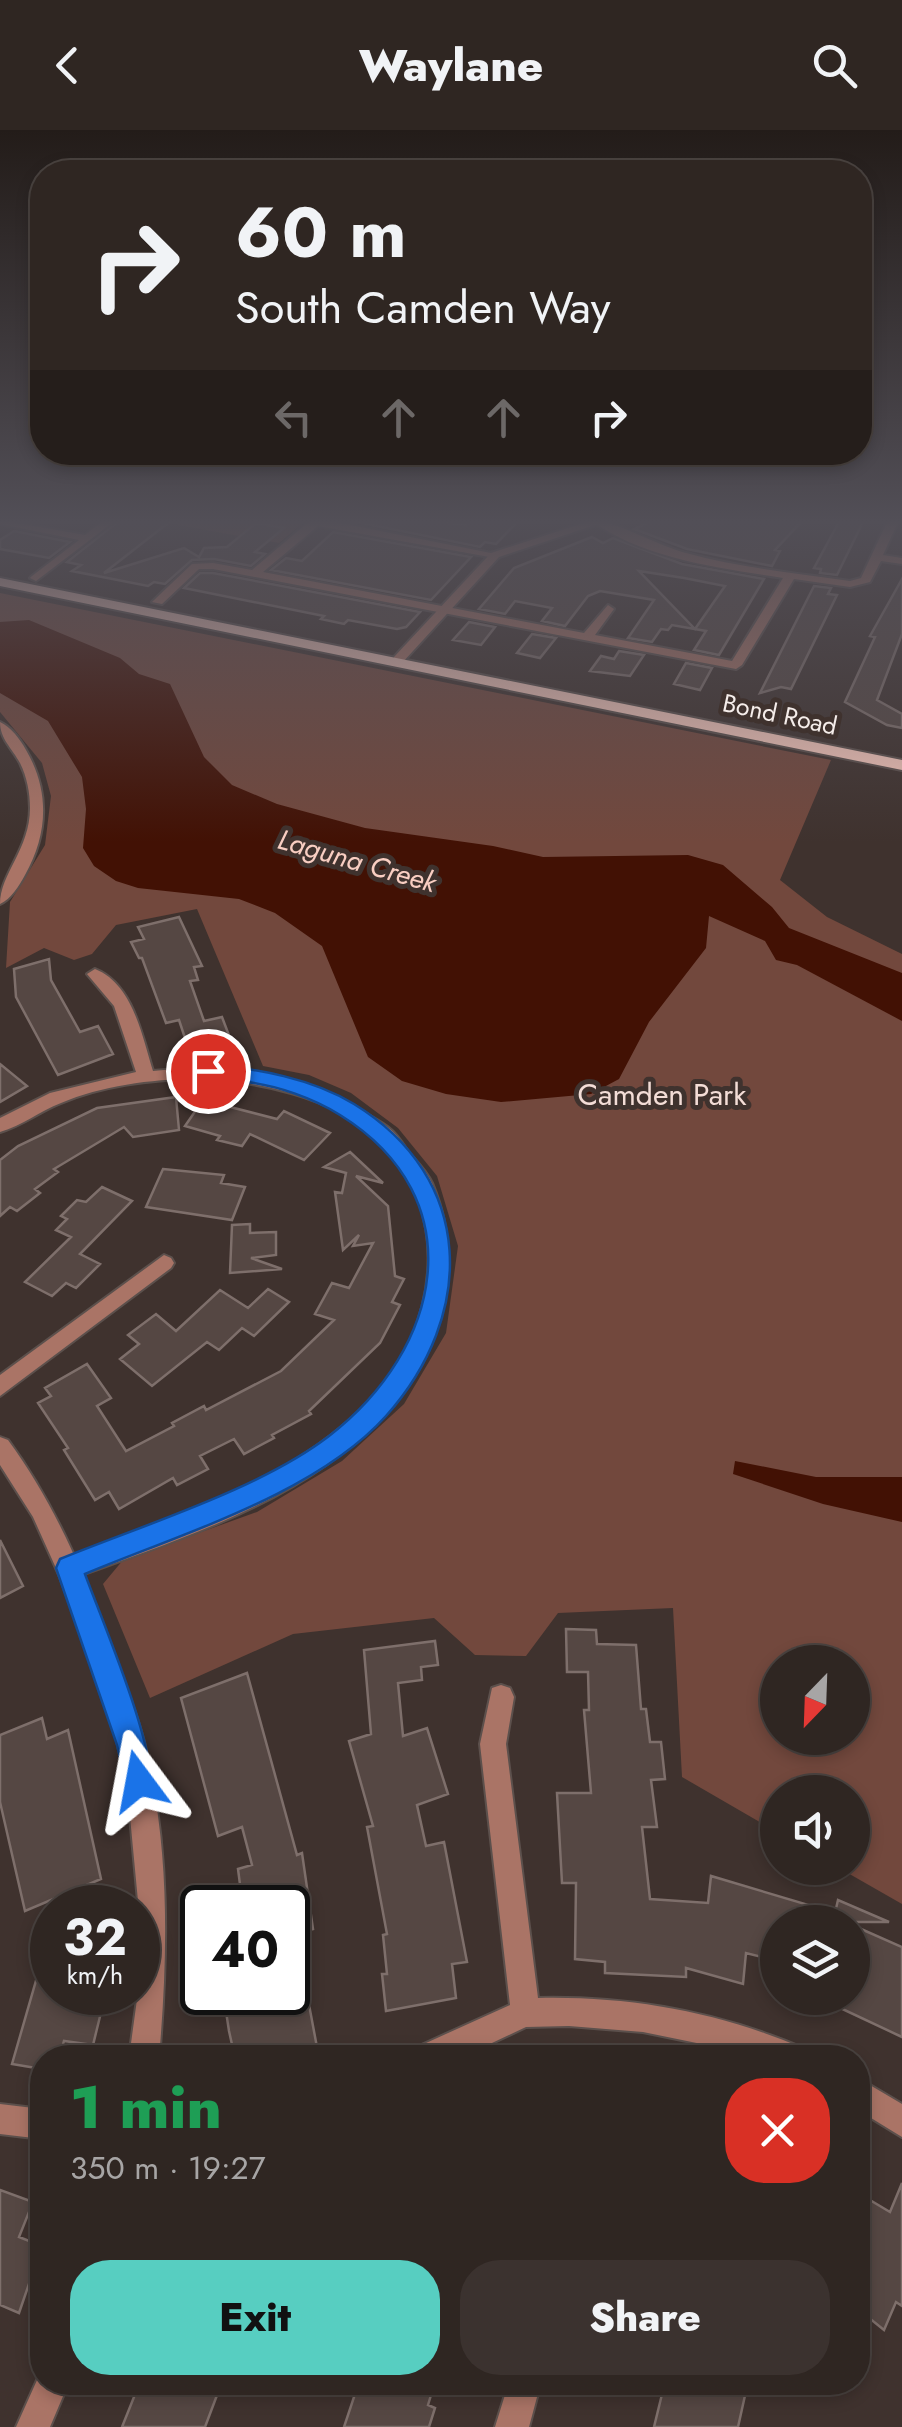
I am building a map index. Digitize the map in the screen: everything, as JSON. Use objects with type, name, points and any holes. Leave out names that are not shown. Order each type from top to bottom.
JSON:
[{"type":"main road","name":"Bond Road","points":[[249,627],[902,751]]},
{"type":"main road","name":"Bond Road","points":[[274,627],[902,765]]},
{"type":"street","points":[[402,655],[427,627]]},
{"type":"street","points":[[534,627],[736,665],[759,627]]},
{"type":"street","points":[[587,637],[594,627]]},
{"type":"street","points":[[0,726],[35,780],[40,814],[30,852],[1,896]]},
{"type":"street","points":[[95,974],[114,988],[122,1000],[145,1074]]},
{"type":"street","points":[[0,1126],[60,1096],[145,1074],[208,1071],[270,1080],[328,1099],[360,1118],[402,1156],[424,1190],[437,1225],[440,1279],[432,1317],[416,1355],[377,1409],[337,1444],[288,1477],[70,1568]]},
{"type":"street","points":[[0,1387],[164,1263]]},
{"type":"street","points":[[0,1448],[35,1497],[70,1568],[132,1745],[146,1816],[153,1894],[152,1980],[145,2045]]},
{"type":"street","points":[[501,1698],[493,1744],[525,2013]]},
{"type":"street","points":[[453,2045],[525,2013],[600,2012],[726,2034],[757,2045]]},
{"type":"street","points":[[870,2102],[902,2122]]},
{"type":"street","points":[[0,2119],[30,2123]]},
{"type":"street","points":[[33,2427],[47,2395]]},
{"type":"street","points":[[512,2427],[522,2395]]},
{"type":"green space","name":"Camden Park","points":[[0,627],[170,627],[831,760],[780,880],[827,917],[902,954],[902,1904],[869,1885],[870,1775],[760,1775],[760,1822],[682,1777],[673,1608],[558,1613],[526,1656],[475,1655],[434,1618],[293,1634],[150,1698],[103,1584],[123,1560],[257,1512],[342,1461],[404,1404],[446,1333],[458,1246],[437,1176],[398,1128],[351,1093],[309,1075],[263,1066],[197,909],[116,925],[92,954],[74,960],[44,948],[6,968],[10,902],[45,845],[51,796],[42,763],[0,712]]},
{"type":"water","name":"Laguna Creek","points":[[0,627],[46,627],[120,658],[139,674],[170,684],[204,757],[232,785],[277,804],[365,828],[543,857],[688,855],[723,865],[772,907],[789,928],[902,973],[902,1021],[797,965],[776,960],[765,941],[709,916],[706,948],[649,1022],[619,1079],[591,1094],[501,1102],[446,1094],[402,1081],[368,1057],[322,946],[275,913],[239,899],[138,888],[116,881],[94,866],[83,848],[86,809],[82,777],[48,721],[0,693]]},
{"type":"water","points":[[735,1461],[816,1477],[902,1477],[902,1522],[823,1504],[733,1474]]},
{"type":"building","points":[[464,627],[495,627],[481,645],[453,640]]},
{"type":"building","points":[[635,627],[670,627],[661,629],[652,642],[628,638]]},
{"type":"building","points":[[684,627],[735,627],[719,655],[694,650],[706,631]]},
{"type":"building","points":[[793,627],[821,627],[791,689],[781,687],[760,693]]},
{"type":"building","points":[[875,627],[902,627],[877,700],[902,714],[902,728],[887,725],[845,702],[875,637],[870,636]]},
{"type":"building","points":[[532,634],[556,638],[540,658],[517,653]]},
{"type":"building","points":[[619,651],[644,655],[630,676],[590,671],[601,656],[614,659]]},
{"type":"building","points":[[686,663],[712,668],[700,690],[674,684]]},
{"type":"building","points":[[179,917],[202,966],[194,967],[198,980],[190,981],[204,1021],[222,1017],[233,1046],[190,1053],[179,1020],[166,1023],[142,958],[131,942],[144,939],[138,927]]},
{"type":"building","points":[[49,959],[51,980],[80,1032],[98,1026],[113,1054],[58,1075],[16,997],[14,969]]},
{"type":"building","points":[[0,1064],[27,1086],[0,1102]]},
{"type":"building","points":[[176,1097],[179,1130],[133,1137],[124,1127],[54,1169],[58,1172],[35,1189],[40,1193],[17,1211],[10,1207],[0,1216],[0,1160],[18,1146],[97,1108]]},
{"type":"building","points":[[203,1100],[277,1119],[284,1111],[330,1133],[304,1160],[250,1134],[242,1146],[217,1140],[220,1136],[185,1126]]},
{"type":"building","points":[[350,1152],[383,1183],[356,1176],[388,1206],[395,1276],[404,1279],[392,1302],[400,1305],[380,1343],[309,1411],[311,1414],[272,1435],[274,1438],[244,1454],[234,1439],[200,1456],[208,1469],[177,1485],[173,1478],[119,1509],[109,1492],[95,1500],[64,1450],[68,1448],[38,1403],[51,1396],[45,1388],[87,1364],[111,1398],[97,1406],[126,1451],[204,1406],[206,1410],[281,1371],[334,1320],[315,1314],[332,1283],[349,1288],[373,1243],[353,1246],[359,1235],[343,1250],[335,1192],[342,1193],[346,1173],[324,1167]]},
{"type":"building","points":[[163,1169],[224,1175],[221,1183],[245,1187],[232,1220],[146,1207]]},
{"type":"building","points":[[102,1187],[132,1201],[80,1254],[100,1264],[76,1288],[66,1283],[52,1296],[25,1282],[71,1237],[56,1230],[67,1219],[61,1216],[77,1200],[86,1202]]},
{"type":"building","points":[[250,1224],[250,1233],[276,1232],[276,1255],[251,1258],[282,1269],[230,1273],[232,1225]]},
{"type":"building","points":[[268,1289],[289,1302],[254,1336],[242,1328],[219,1350],[207,1342],[152,1386],[120,1359],[139,1344],[128,1335],[156,1314],[176,1331],[220,1290],[248,1308]]},
{"type":"building","points":[[0,1540],[23,1586],[0,1598]]},
{"type":"building","points":[[566,1629],[596,1630],[597,1644],[636,1645],[641,1709],[646,1709],[650,1742],[661,1742],[665,1779],[651,1780],[657,1827],[642,1827],[650,1899],[708,1903],[711,1876],[808,1905],[760,1905],[760,1956],[746,1953],[743,1984],[686,1968],[686,1977],[605,1973],[605,1962],[575,1959],[576,1883],[562,1883],[557,1793],[591,1793],[584,1710],[589,1710],[588,1672],[567,1672]]},
{"type":"building","points":[[435,1641],[438,1665],[421,1667],[422,1680],[398,1683],[403,1736],[427,1728],[448,1794],[417,1805],[426,1846],[444,1842],[467,1962],[452,1964],[456,1998],[386,2011],[382,1974],[387,1974],[383,1935],[387,1934],[367,1827],[373,1826],[349,1741],[371,1734],[364,1650]]},
{"type":"building","points":[[247,1673],[297,1855],[302,1853],[307,1885],[240,1885],[238,1869],[252,1865],[242,1827],[218,1836],[181,1698]]},
{"type":"building","points":[[42,1718],[47,1739],[68,1730],[101,1879],[87,1885],[30,1885],[30,1909],[25,1911],[0,1802],[0,1735]]},
{"type":"building","points":[[870,1914],[889,1922],[870,1922]]},
{"type":"building","points":[[870,1933],[902,1947],[902,2037],[855,2015],[870,2015]]},
{"type":"building","points":[[30,2002],[30,2015],[100,2015],[93,2045],[64,2041],[63,2045],[30,2045],[30,2067],[12,2064]]},
{"type":"building","points":[[310,2010],[317,2045],[232,2045],[227,2015],[310,2015]]},
{"type":"building","points":[[902,2183],[902,2306],[896,2302],[884,2330],[870,2319],[870,2200],[890,2212]]},
{"type":"building","points":[[0,2190],[30,2201],[19,2237],[30,2241],[30,2281],[19,2313],[0,2305]]},
{"type":"building","points":[[135,2395],[217,2395],[205,2427],[122,2427]]},
{"type":"building","points":[[355,2395],[431,2395],[428,2405],[435,2408],[429,2427],[344,2427]]},
{"type":"building","points":[[662,2395],[745,2395],[738,2427],[654,2427]]},
{"type":"route","points":[[139,1781],[112,1683],[70,1568],[195,1518],[317,1460],[377,1409],[416,1355],[432,1317],[440,1279],[440,1242],[432,1208],[402,1156],[376,1130],[309,1091],[250,1076],[208,1071]]}]
